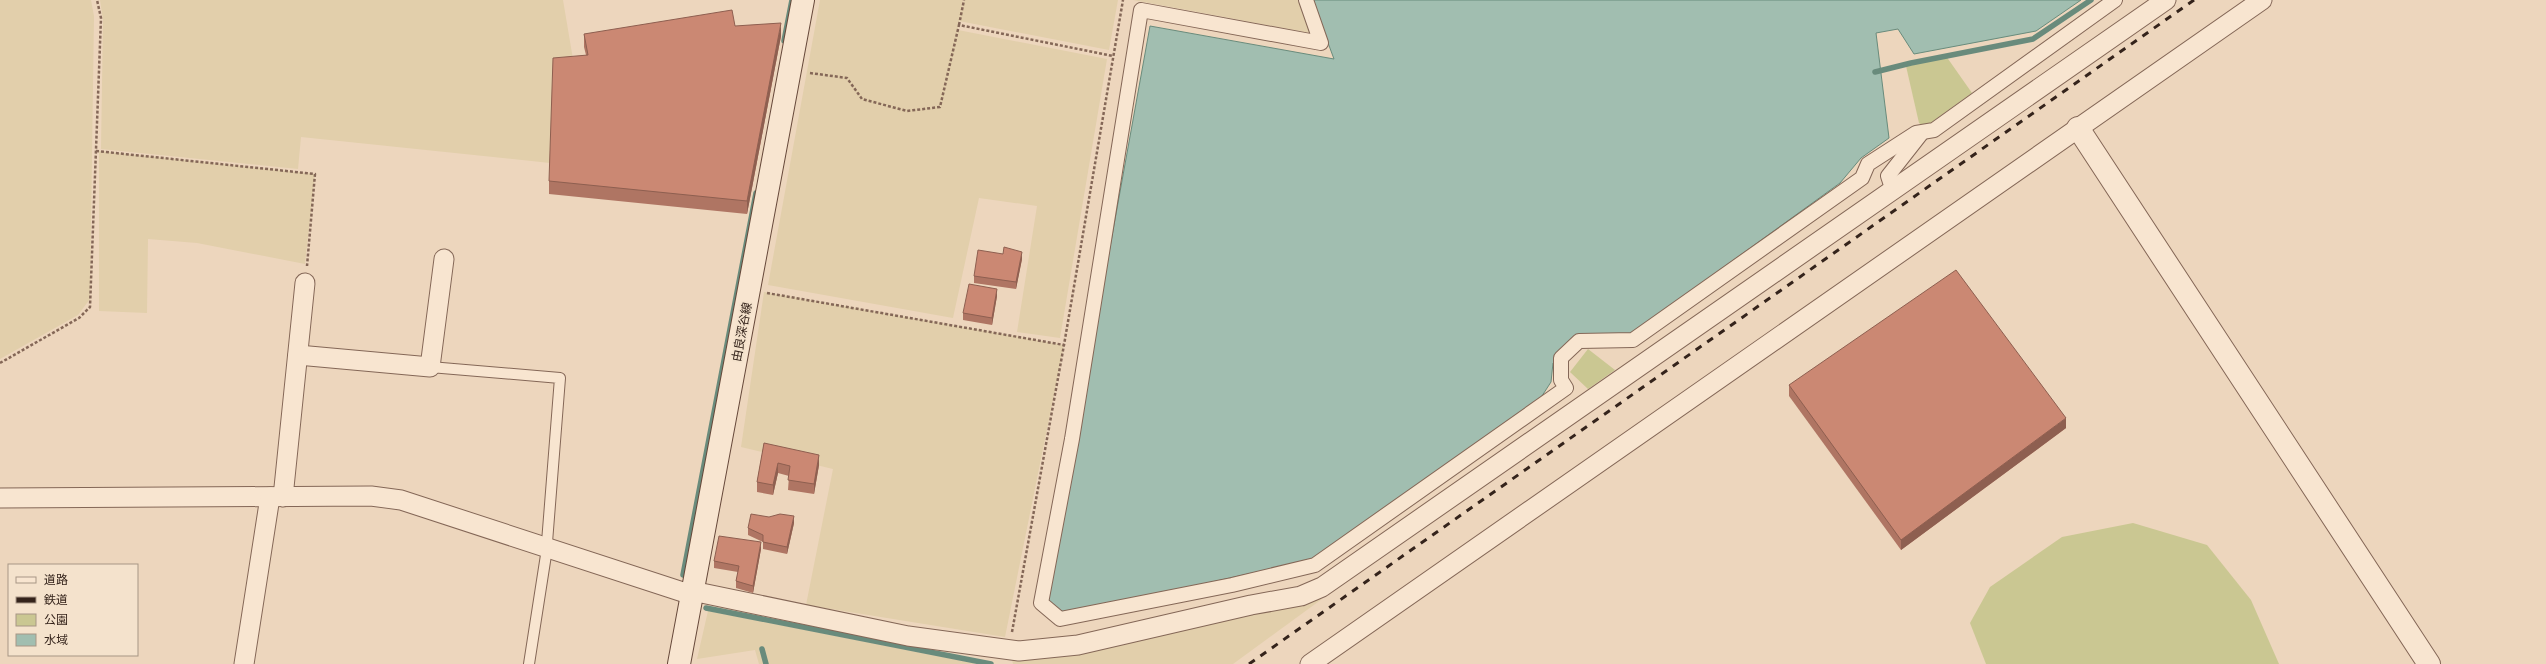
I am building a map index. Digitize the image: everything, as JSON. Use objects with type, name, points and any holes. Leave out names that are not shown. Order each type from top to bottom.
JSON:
[{"type":"main road","name":"由良深谷線","points":[[678,664],[750,290],[802,0]]},
{"type":"main road","points":[[2078,128],[2429,664]]},
{"type":"street","points":[[1306,0],[1321,43],[1141,10],[1072,439],[1041,603],[1060,619],[1232,585],[1315,565],[1566,388],[1561,380],[1561,358],[1579,341],[1633,340],[1862,178],[1868,164],[1916,133],[1934,130],[2115,0]]},
{"type":"street","points":[[0,498],[372,496],[401,500],[547,548],[692,593],[908,636],[1019,651],[1078,645],[1251,605],[1301,596],[1322,587],[2166,0]]},
{"type":"street","points":[[1310,664],[2262,0]]},
{"type":"street","points":[[1892,191],[1888,176],[1922,132]]},
{"type":"street","points":[[298,355],[430,367],[444,259]]},
{"type":"street","points":[[244,664],[276,497],[298,355],[305,282]]},
{"type":"lane","points":[[430,367],[560,378],[547,548],[529,664]]},
{"type":"path","points":[[0,363],[79,318],[90,307],[101,18],[97,0]]},
{"type":"path","points":[[790,70],[847,78],[862,99],[907,111],[940,106],[964,0]]},
{"type":"path","points":[[1008,650],[1064,345],[1123,0]]},
{"type":"path","points":[[959,25],[1113,56]]},
{"type":"path","points":[[96,151],[315,174],[305,282]]},
{"type":"path","points":[[750,290],[1064,345]]},
{"type":"shaded area","points":[[0,0],[91,0],[94,16],[90,299],[78,315],[0,359]]},
{"type":"shaded area","points":[[100,0],[563,0],[575,71],[550,163],[301,137],[298,169],[101,149],[103,20]]},
{"type":"shaded area","points":[[820,0],[963,0],[961,13],[964,0],[1118,0],[1109,50],[959,21],[958,30],[1107,59],[1060,338],[1017,332],[1037,206],[979,198],[953,318],[768,285]]},
{"type":"shaded area","points":[[1133,0],[1298,0],[1310,33]]},
{"type":"shaded area","points":[[99,151],[315,174],[305,264],[197,243],[148,239],[147,313],[99,311]]},
{"type":"shaded area","points":[[764,292],[1064,345],[1005,637],[806,605],[833,469],[741,447]]},
{"type":"shaded area","points":[[1318,597],[1322,599],[1233,664],[1013,664],[1012,660]]},
{"type":"shaded area","points":[[708,611],[978,664],[759,664],[755,650],[697,659]]},
{"type":"green space","points":[[1946,56],[1972,93],[1925,127],[1919,123],[1906,66]]},
{"type":"green space","points":[[1588,349],[1615,370],[1588,389],[1570,372]]},
{"type":"green space","points":[[2133,523],[2207,545],[2251,600],[2279,664],[1986,664],[1970,623],[1990,587],[2062,537]]},
{"type":"water","points":[[1312,0],[2081,0],[2036,31],[1914,54],[1898,29],[1876,33],[1889,138],[1861,158],[1840,183],[1630,335],[1580,337],[1553,363],[1551,382],[1538,402],[1311,560],[1063,615],[1046,601],[1150,26],[1334,59]]},
{"type":"building","points":[[732,10],[735,26],[781,23],[747,201],[549,181],[553,58],[588,55],[584,34]]},
{"type":"building","points":[[1004,247],[1022,252],[1016,282],[974,276],[978,250],[1003,254]]},
{"type":"building","points":[[1956,270],[2066,418],[1901,540],[1789,385]]},
{"type":"building","points":[[969,284],[997,289],[992,318],[963,313]]},
{"type":"building","points":[[764,443],[819,455],[814,484],[788,480],[790,466],[778,463],[773,485],[757,482]]},
{"type":"building","points":[[751,514],[769,517],[780,514],[794,516],[787,547],[763,542],[763,535],[748,528]]},
{"type":"building","points":[[719,536],[761,542],[753,586],[736,581],[739,566],[714,561]]},
{"type":"waterway","points":[[784,41],[792,0]]},
{"type":"waterway","points":[[1875,72],[1911,63],[2033,39],[2091,0]]},
{"type":"waterway","points":[[683,575],[756,193]]},
{"type":"waterway","points":[[706,608],[991,664]]},
{"type":"waterway","points":[[762,649],[766,664]]},
{"type":"railway","points":[[1249,664],[2194,0]]}]
